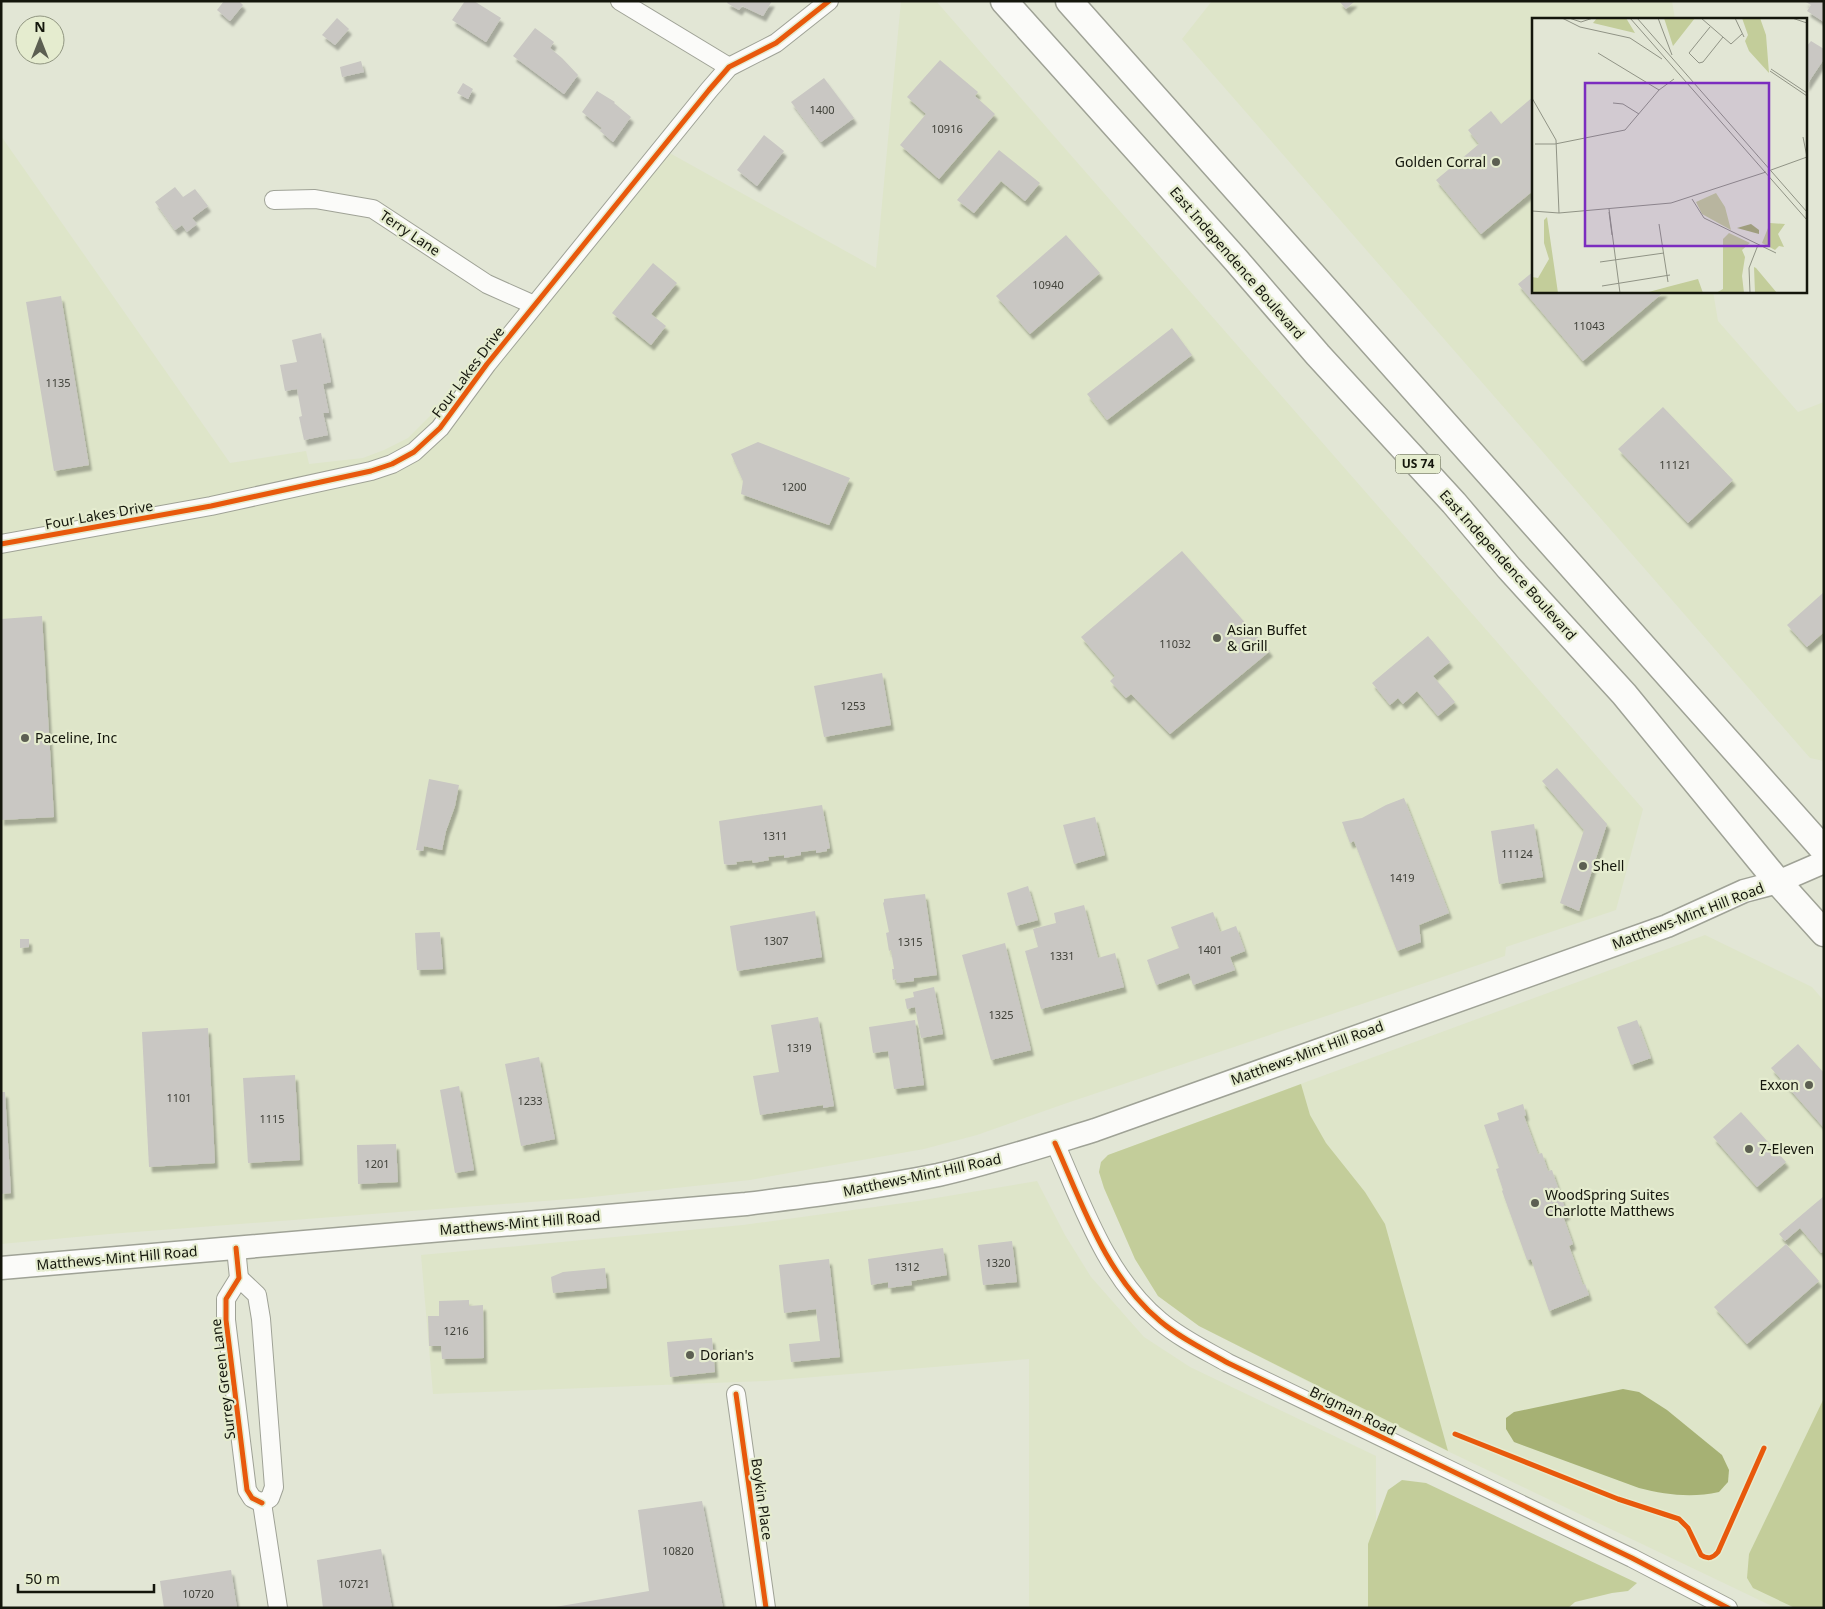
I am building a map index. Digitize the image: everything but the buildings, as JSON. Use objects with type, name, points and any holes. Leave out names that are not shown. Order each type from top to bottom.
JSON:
[{"type":"highway","name":"East Independence Boulevard","points":[[1004,1],[1236,260],[1318,355],[1624,694],[1778,882],[1824,934]]},
{"type":"highway","points":[[1069,1],[1824,850]]},
{"type":"main road","name":"Matthews-Mint Hill Road","points":[[1,1268],[746,1204],[833,1194],[939,1175],[1055,1143],[1667,926],[1744,891],[1778,882],[1824,862]]},
{"type":"street","points":[[620,1],[730,68]]},
{"type":"street","name":"Four Lakes Drive","points":[[1,544],[211,506],[371,472],[392,464],[414,452],[440,428],[480,373],[534,305],[709,90],[730,68],[776,43],[829,1]]},
{"type":"street","name":"Terry Lane","points":[[274,200],[315,198],[373,209],[487,284],[534,305]]},
{"type":"street","name":"Brigman Road","points":[[1055,1143],[1111,1265],[1139,1302],[1180,1336],[1228,1363],[1632,1558],[1708,1603],[1728,1608]]},
{"type":"street","points":[[236,1248],[239,1278],[257,1295],[261,1319],[274,1487],[270,1498],[262,1503],[278,1608]]},
{"type":"street","name":"Surrey Green Lane","points":[[239,1278],[226,1299],[226,1320],[247,1490],[252,1498],[262,1503]]},
{"type":"street","name":"Boykin Place","points":[[736,1394],[766,1608]]},
{"type":"shaded area","points":[[901,1],[936,1],[1643,809],[1616,910],[1506,947],[1505,956],[977,1135],[924,1149],[750,1180],[583,1198],[1,1244],[1,136],[230,463],[306,451],[309,464],[363,458],[408,438],[445,401],[657,146],[876,268]]},
{"type":"shaded area","points":[[1212,1],[1672,1],[1675,18],[1532,18],[1532,292],[1713,292],[1718,321],[1798,412],[1824,402],[1824,761],[1810,758],[1182,39]]},
{"type":"shaded area","points":[[1705,935],[1812,987],[1824,1001],[1824,1608],[1776,1608],[1395,1426],[1199,1326],[1158,1296],[1135,1259],[1099,1172],[1101,1162],[1108,1155]]},
{"type":"shaded area","points":[[1301,1084],[1310,1115],[1326,1143],[1365,1192],[1385,1224],[1448,1451],[1199,1326],[1158,1296],[1135,1259],[1104,1188],[1099,1172],[1101,1162],[1108,1155]]},
{"type":"shaded area","points":[[1037,1181],[1065,1235],[1091,1277],[1144,1337],[1190,1367],[1376,1456],[1376,1608],[1029,1608],[1029,1359],[766,1381],[433,1394],[421,1255],[743,1225],[918,1201]]},
{"type":"shaded area","points":[[1623,1389],[1639,1392],[1667,1410],[1722,1455],[1729,1470],[1728,1482],[1719,1492],[1679,1495],[1639,1488],[1514,1442],[1506,1429],[1506,1418],[1514,1412]]},
{"type":"shaded area","points":[[1824,1398],[1824,1608],[1795,1608],[1753,1588],[1747,1578],[1749,1554]]},
{"type":"shaded area","points":[[1402,1480],[1426,1483],[1637,1583],[1628,1591],[1575,1602],[1568,1608],[1368,1608],[1368,1544],[1388,1490]]},
{"type":"cycle path","points":[[1,544],[211,506],[371,471],[392,464],[414,452],[440,428],[487,364],[729,67],[776,43],[829,1]]},
{"type":"cycle path","points":[[1055,1143],[1086,1215],[1110,1262],[1141,1303],[1176,1333],[1228,1363],[1632,1558],[1728,1608]]},
{"type":"cycle path","points":[[236,1248],[239,1278],[226,1299],[226,1320],[247,1490],[252,1498],[262,1503]]},
{"type":"cycle path","points":[[736,1394],[766,1608]]},
{"type":"cycle path","points":[[1455,1434],[1618,1499],[1679,1519],[1688,1528],[1701,1555],[1708,1558],[1718,1552],[1764,1448]]},
{"type":"place","name":"Golden Corral","points":[[1496,162]]},
{"type":"place","name":"Asian Buffet & Grill","points":[[1217,638]]},
{"type":"place","name":"Paceline, Inc","points":[[25,738]]},
{"type":"place","name":"Shell","points":[[1583,866]]},
{"type":"place","name":"Exxon","points":[[1809,1085]]},
{"type":"place","name":"7-Eleven","points":[[1749,1149]]},
{"type":"place","name":"WoodSpring Suites Charlotte Matthews","points":[[1535,1203]]},
{"type":"place","name":"Dorian's","points":[[690,1355]]}]
